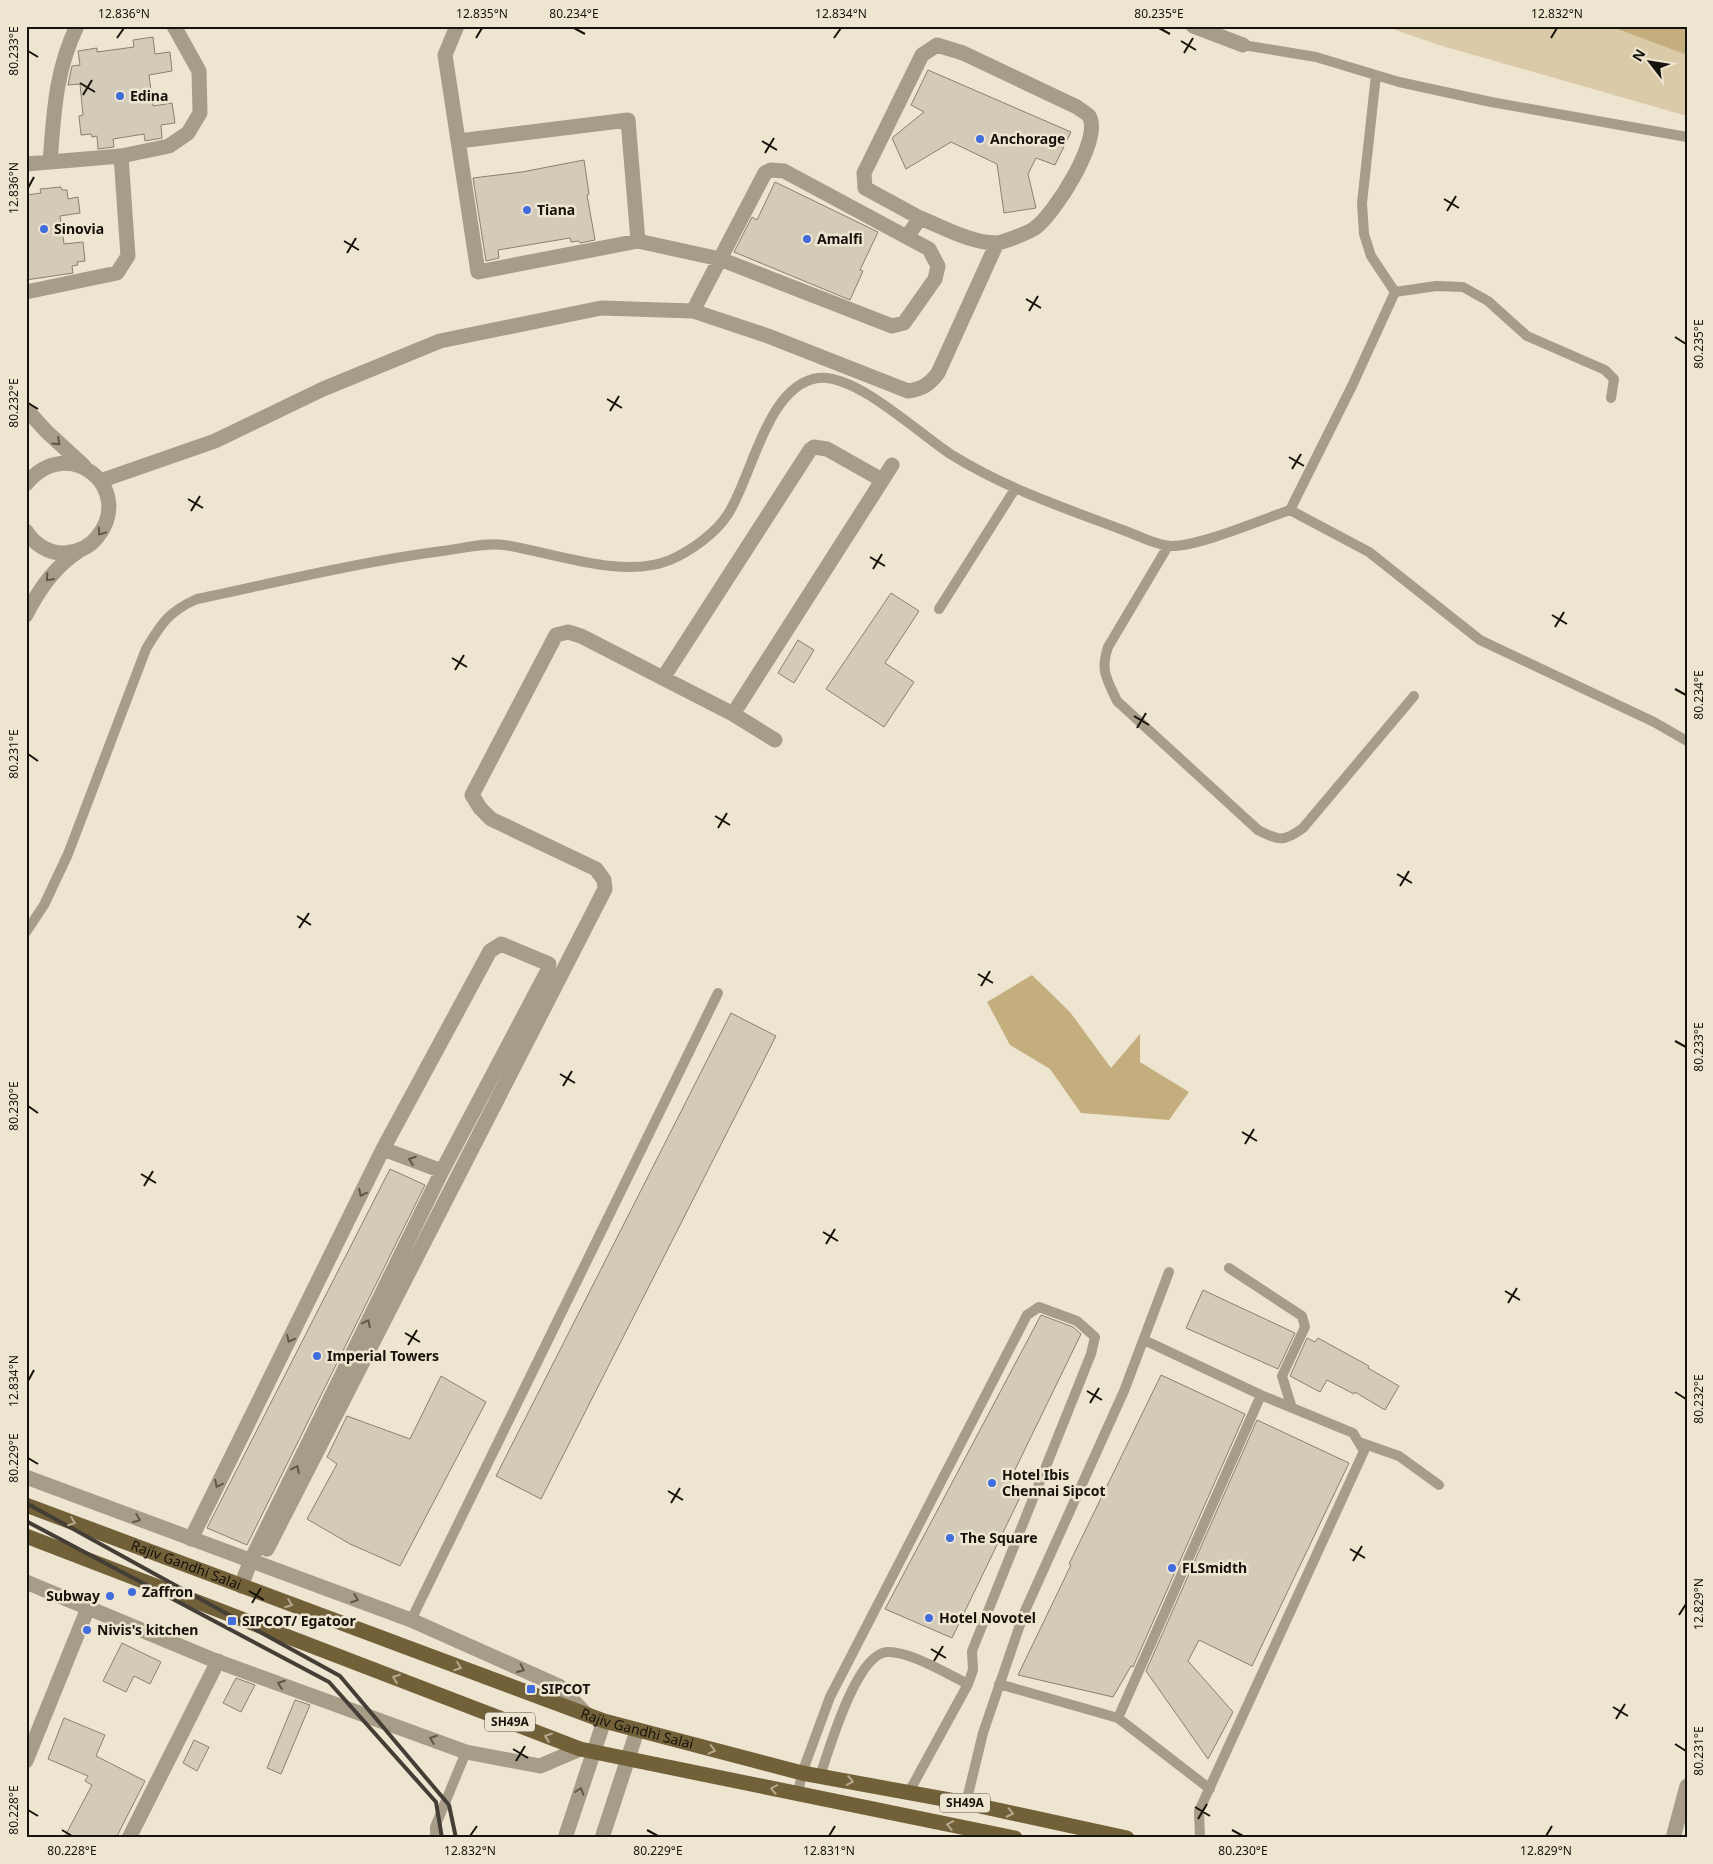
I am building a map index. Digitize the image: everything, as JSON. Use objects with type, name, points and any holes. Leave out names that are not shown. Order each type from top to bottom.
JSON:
[{"type":"main road","name":"Rajiv Gandhi Salai","points":[[26,1505],[604,1722],[820,1776],[966,1803],[1127,1838]]},
{"type":"main road","name":"Rajiv Gandhi Salai","points":[[26,1536],[586,1751],[1015,1838]]},
{"type":"street","points":[[50,162],[56,86],[65,52],[77,26]]},
{"type":"street","points":[[26,164],[120,156],[169,146],[188,133],[200,113],[199,71],[174,26]]},
{"type":"street","points":[[457,26],[445,55],[478,272],[638,241],[720,258],[894,326],[904,323],[935,279],[938,266],[929,249],[784,171],[771,170],[765,173],[720,258],[693,311]]},
{"type":"street","points":[[1193,26],[1243,45]]},
{"type":"street","points":[[937,45],[963,53],[1077,107],[1089,116],[1093,131],[1086,154],[1062,197],[1036,228],[997,243],[971,237],[920,218],[865,188],[864,173],[922,55],[937,45]]},
{"type":"street","points":[[459,141],[628,120],[638,241]]},
{"type":"street","points":[[26,292],[117,273],[128,256],[120,156]]},
{"type":"street","points":[[907,237],[920,218]]},
{"type":"street","points":[[26,484],[35,474],[53,464],[72,464],[95,476],[215,441],[323,389],[440,341],[601,308],[693,311],[768,336],[908,391],[920,389],[929,385],[938,373],[997,243]]},
{"type":"street","points":[[26,409],[50,436],[95,476],[108,500],[107,522],[95,540],[67,560],[46,581],[26,615]]},
{"type":"street","points":[[663,678],[810,450],[814,447],[827,449],[882,480]]},
{"type":"street","points":[[733,714],[892,465]]},
{"type":"street","points":[[26,531],[40,546],[54,552],[68,553],[82,549]]},
{"type":"street","points":[[256,1561],[605,889],[604,880],[596,870],[491,819],[480,808],[472,795],[556,635],[568,632],[581,636],[733,714],[775,740]]},
{"type":"street","points":[[191,1539],[383,1149],[490,951],[495,946],[502,944],[549,964],[547,972],[442,1171],[256,1561],[246,1588]]},
{"type":"street","points":[[383,1149],[442,1171]]},
{"type":"street","points":[[26,1477],[411,1620],[560,1686],[586,1714]]},
{"type":"street","points":[[26,1582],[218,1661],[466,1752],[540,1766],[586,1751]]},
{"type":"street","points":[[26,1761],[88,1608]]},
{"type":"street","points":[[130,1838],[218,1661]]},
{"type":"street","points":[[565,1838],[586,1751],[604,1722]]},
{"type":"street","points":[[602,1838],[637,1731]]},
{"type":"street","points":[[1673,1838],[1687,1786]]},
{"type":"lane","points":[[1243,45],[1316,57],[1398,82],[1491,102],[1687,137]]},
{"type":"lane","points":[[1376,75],[1362,204],[1364,234],[1371,256],[1395,292]]},
{"type":"lane","points":[[1395,292],[1436,286],[1463,287],[1488,301],[1528,336],[1605,370],[1614,380],[1611,398]]},
{"type":"lane","points":[[26,932],[44,905],[68,854],[146,649],[161,624],[177,608],[197,599],[392,558],[500,544],[578,562],[637,567],[668,561],[700,542],[728,515],[777,408],[794,389],[816,378],[835,379],[873,398],[951,454],[1015,489],[1168,546],[1210,537],[1290,510],[1395,292]]},
{"type":"lane","points":[[939,609],[1015,489]]},
{"type":"lane","points":[[1290,510],[1369,552],[1480,640],[1654,722],[1687,741]]},
{"type":"lane","points":[[1168,546],[1108,646],[1103,662],[1106,678],[1117,701],[1258,830],[1274,838],[1288,839],[1303,828],[1414,696]]},
{"type":"lane","points":[[411,1620],[718,994]]},
{"type":"lane","points":[[1230,1268],[1302,1316],[1305,1321],[1305,1327],[1282,1376],[1291,1406]]},
{"type":"lane","points":[[966,1803],[983,1733],[1024,1613],[1124,1391],[1169,1272]]},
{"type":"lane","points":[[798,1794],[802,1772],[830,1697],[1027,1315],[1039,1307],[1077,1321],[1095,1337],[1091,1354],[972,1651],[973,1670],[968,1684],[909,1792]]},
{"type":"lane","points":[[1144,1340],[1261,1395],[1353,1433],[1364,1451],[1199,1811],[1200,1838]]},
{"type":"lane","points":[[1118,1718],[1261,1395]]},
{"type":"lane","points":[[1359,1442],[1399,1456],[1439,1485]]},
{"type":"lane","points":[[820,1776],[847,1697],[875,1657],[886,1652],[908,1656],[968,1684]]},
{"type":"lane","points":[[999,1684],[1118,1718],[1210,1790]]},
{"type":"lane","points":[[435,1838],[435,1827],[466,1752]]},
{"type":"shaded area","points":[[1384,26],[1609,26],[1687,55],[1687,116],[1439,45]]},
{"type":"shaded area","points":[[1609,26],[1687,26],[1687,55]]},
{"type":"shaded area","points":[[1032,975],[1070,1012],[1111,1068],[1140,1034],[1140,1062],[1189,1092],[1169,1120],[1081,1113],[1050,1069],[1010,1045],[987,1002]]},
{"type":"building","name":"Edina","points":[[153,37],[155,54],[170,52],[172,71],[149,75],[153,106],[172,103],[175,123],[161,125],[162,138],[145,141],[144,134],[113,139],[114,147],[98,149],[97,136],[92,137],[91,134],[81,135],[79,116],[83,115],[80,84],[68,85],[72,66],[80,65],[78,51],[97,48],[97,52],[134,47],[133,40]]},
{"type":"building","name":"Anchorage","points":[[928,70],[1071,132],[1055,165],[1036,158],[1028,174],[1036,208],[1004,213],[997,164],[951,142],[906,169],[892,138],[924,112],[911,105]]},
{"type":"building","name":"Tiana","points":[[584,160],[589,194],[587,195],[595,240],[580,243],[579,241],[571,242],[570,238],[498,250],[499,258],[486,261],[473,178],[522,172]]},
{"type":"building","name":"Amalfi","points":[[775,182],[878,232],[860,270],[863,271],[850,300],[734,252],[752,217],[757,220]]},
{"type":"building","name":"Sinovia","points":[[61,187],[62,190],[67,190],[68,199],[78,197],[80,213],[60,216],[64,244],[83,242],[85,261],[77,262],[78,265],[72,266],[73,273],[26,280],[26,195],[41,193],[40,189]]},
{"type":"building","points":[[891,593],[919,611],[885,663],[914,682],[884,727],[826,689]]},
{"type":"building","points":[[798,640],[814,650],[794,683],[778,673]]},
{"type":"building","points":[[731,1013],[776,1036],[541,1499],[496,1476]]},
{"type":"building","name":"Imperial Towers","points":[[390,1169],[425,1185],[247,1545],[207,1528]]},
{"type":"building","points":[[1203,1290],[1295,1333],[1278,1369],[1186,1328]]},
{"type":"building","points":[[1041,1315],[1073,1327],[1081,1334],[1009,1482],[1024,1489],[952,1638],[885,1609]]},
{"type":"building","points":[[1307,1338],[1315,1342],[1318,1338],[1369,1366],[1368,1368],[1399,1386],[1385,1410],[1355,1392],[1354,1394],[1327,1380],[1320,1392],[1290,1376]]},
{"type":"building","points":[[1161,1375],[1245,1414],[1133,1667],[1131,1666],[1113,1697],[1018,1675],[1071,1565],[1069,1564]]},
{"type":"building","points":[[441,1376],[486,1402],[400,1566],[350,1544],[307,1519],[337,1464],[327,1457],[347,1416],[410,1439]]},
{"type":"building","points":[[1257,1420],[1349,1463],[1252,1666],[1199,1640],[1188,1661],[1233,1712],[1208,1759],[1146,1671]]},
{"type":"building","points":[[122,1643],[161,1662],[150,1684],[134,1676],[126,1692],[103,1681]]},
{"type":"building","points":[[236,1678],[255,1685],[241,1712],[223,1703]]},
{"type":"building","points":[[295,1700],[310,1705],[281,1774],[267,1768]]},
{"type":"building","points":[[64,1718],[105,1735],[96,1756],[145,1781],[116,1838],[64,1838],[92,1785],[85,1781],[88,1776],[48,1759]]},
{"type":"building","points":[[194,1740],[209,1747],[197,1771],[183,1763]]},
{"type":"railway","points":[[26,1503],[340,1676],[449,1805],[456,1838]]},
{"type":"railway","points":[[26,1521],[329,1682],[436,1802],[442,1838]]},
{"type":"place","name":"Edina","points":[[120,96]]},
{"type":"place","name":"Anchorage","points":[[980,139]]},
{"type":"place","name":"Tiana","points":[[527,210]]},
{"type":"place","name":"Sinovia","points":[[44,229]]},
{"type":"place","name":"Amalfi","points":[[807,239]]},
{"type":"place","name":"Imperial Towers","points":[[317,1356]]},
{"type":"place","name":"Hotel Ibis Chennai Sipcot","points":[[992,1483]]},
{"type":"place","name":"The Square","points":[[950,1538]]},
{"type":"place","name":"FLSmidth","points":[[1172,1568]]},
{"type":"place","name":"Zaffron","points":[[132,1592]]},
{"type":"place","name":"Subway","points":[[110,1596]]},
{"type":"place","name":"Hotel Novotel","points":[[929,1618]]},
{"type":"place","name":"SIPCOT/ Egatoor","points":[[232,1621]]},
{"type":"place","name":"Nivis's kitchen","points":[[87,1630]]},
{"type":"place","name":"SIPCOT","points":[[531,1689]]}]
